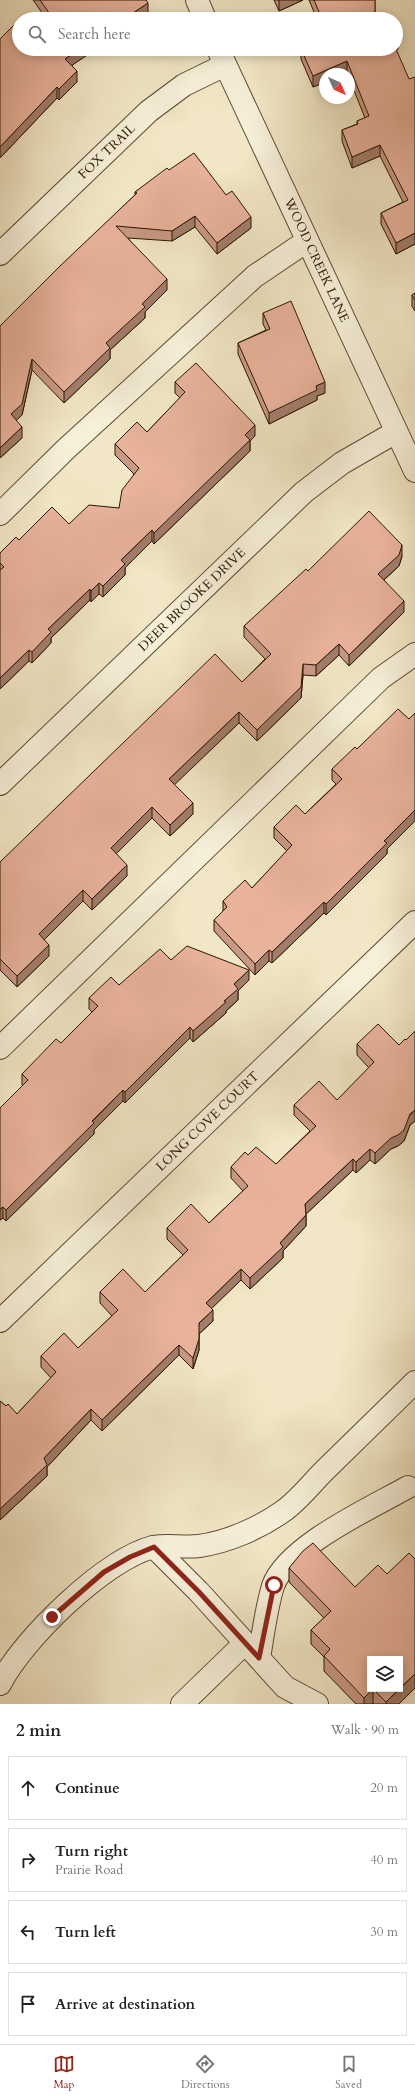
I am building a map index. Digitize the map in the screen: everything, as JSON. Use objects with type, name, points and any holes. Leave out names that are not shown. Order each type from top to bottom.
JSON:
[{"type":"street","points":[[197,0],[202,12]]},
{"type":"street","name":"WOOD CREEK LANE","points":[[222,57],[415,472]]},
{"type":"street","name":"FOX TRAIL","points":[[0,254],[149,111],[222,57]]},
{"type":"street","points":[[0,514],[66,449],[254,276],[307,241]]},
{"type":"street","name":"DEER BROOKE DRIVE","points":[[0,784],[304,492],[342,463],[396,432]]},
{"type":"street","points":[[0,1048],[380,678],[415,654]]},
{"type":"street","name":"LONG COVE COURT","points":[[0,1321],[415,922]]},
{"type":"street","points":[[0,1684],[8,1668],[28,1642],[52,1617],[104,1572],[130,1557],[154,1547],[200,1546],[244,1534],[283,1511],[415,1382]]},
{"type":"street","points":[[182,1704],[252,1650],[274,1585],[292,1557],[326,1534],[408,1487]]},
{"type":"street","points":[[154,1547],[199,1592],[252,1650],[288,1696],[317,1704]]},
{"type":"building","points":[[40,0],[146,0],[148,3],[134,12],[48,12]]},
{"type":"building","points":[[314,0],[375,0],[375,12],[319,12]]},
{"type":"building","points":[[12,27],[12,56],[70,56],[65,59],[77,71],[59,89],[57,87],[0,147],[0,39]]},
{"type":"building","points":[[304,56],[399,56],[409,79],[415,77],[415,233],[396,243],[381,213],[408,200],[380,145],[352,157],[342,130],[358,124],[357,121],[369,116],[355,81],[355,68],[350,68],[347,61],[331,68],[319,68],[319,73],[313,76]]},
{"type":"building","points":[[194,153],[226,195],[232,191],[251,217],[217,243],[195,216],[172,231],[116,226],[167,279],[142,304],[145,307],[106,343],[110,348],[64,392],[32,359],[22,404],[11,414],[22,427],[0,448],[0,326],[60,266],[137,193],[135,192],[167,168],[169,170]]},
{"type":"building","points":[[415,293],[415,300],[412,295]]},
{"type":"building","points":[[291,301],[325,382],[316,386],[317,390],[269,413],[238,343],[270,329],[263,313]]},
{"type":"building","points":[[196,363],[255,425],[245,435],[250,440],[154,533],[152,530],[121,560],[125,564],[103,586],[99,583],[91,591],[90,589],[48,629],[51,632],[32,652],[29,650],[0,678],[0,570],[4,567],[0,563],[0,553],[16,537],[19,540],[52,507],[69,524],[89,505],[119,508],[122,490],[139,468],[115,444],[137,422],[147,432],[185,392],[175,382]]},
{"type":"building","points":[[369,511],[402,545],[399,555],[378,574],[404,601],[349,655],[339,644],[316,665],[303,664],[301,687],[257,730],[239,712],[169,779],[193,803],[170,825],[152,807],[111,848],[127,865],[92,899],[83,890],[39,934],[49,945],[17,976],[0,959],[0,862],[215,654],[242,682],[271,654],[244,626],[306,569],[308,571]]},
{"type":"building","points":[[398,709],[409,719],[415,713],[415,810],[384,841],[387,843],[326,904],[324,902],[272,952],[269,950],[255,964],[214,920],[227,907],[223,901],[245,880],[252,888],[292,845],[274,827],[296,805],[305,814],[342,779],[332,769],[355,747],[357,749]]},
{"type":"building","points":[[187,946],[249,970],[234,984],[238,989],[224,1001],[226,1002],[193,1031],[190,1027],[125,1092],[123,1090],[92,1121],[94,1123],[6,1210],[3,1207],[0,1209],[0,1108],[28,1080],[22,1074],[56,1039],[61,1043],[98,1006],[89,998],[111,977],[119,985],[160,949],[171,960]]},
{"type":"building","points":[[378,1024],[399,1045],[415,1031],[415,1110],[410,1114],[404,1130],[391,1138],[375,1153],[370,1149],[356,1162],[353,1159],[305,1204],[306,1215],[280,1243],[283,1247],[250,1278],[241,1269],[206,1303],[213,1310],[199,1323],[199,1339],[193,1358],[179,1345],[102,1420],[91,1409],[44,1458],[47,1465],[0,1509],[0,1401],[6,1406],[8,1404],[17,1414],[56,1372],[41,1356],[64,1333],[78,1348],[118,1310],[100,1292],[123,1269],[145,1292],[188,1250],[167,1228],[191,1204],[209,1223],[248,1186],[231,1167],[245,1152],[248,1155],[256,1147],[276,1164],[316,1126],[294,1105],[319,1081],[337,1100],[374,1062],[357,1044]]},
{"type":"building","points":[[313,1543],[355,1587],[378,1565],[387,1574],[409,1553],[415,1559],[415,1674],[403,1685],[403,1656],[367,1656],[367,1692],[370,1692],[364,1698],[324,1656],[330,1649],[311,1630],[331,1611],[289,1568],[303,1551]]},
{"type":"building","points":[[376,1692],[396,1692],[386,1702]]},
{"type":"route","points":[[52,1617],[104,1572],[130,1557],[154,1547],[199,1592],[259,1658],[274,1585]]}]
